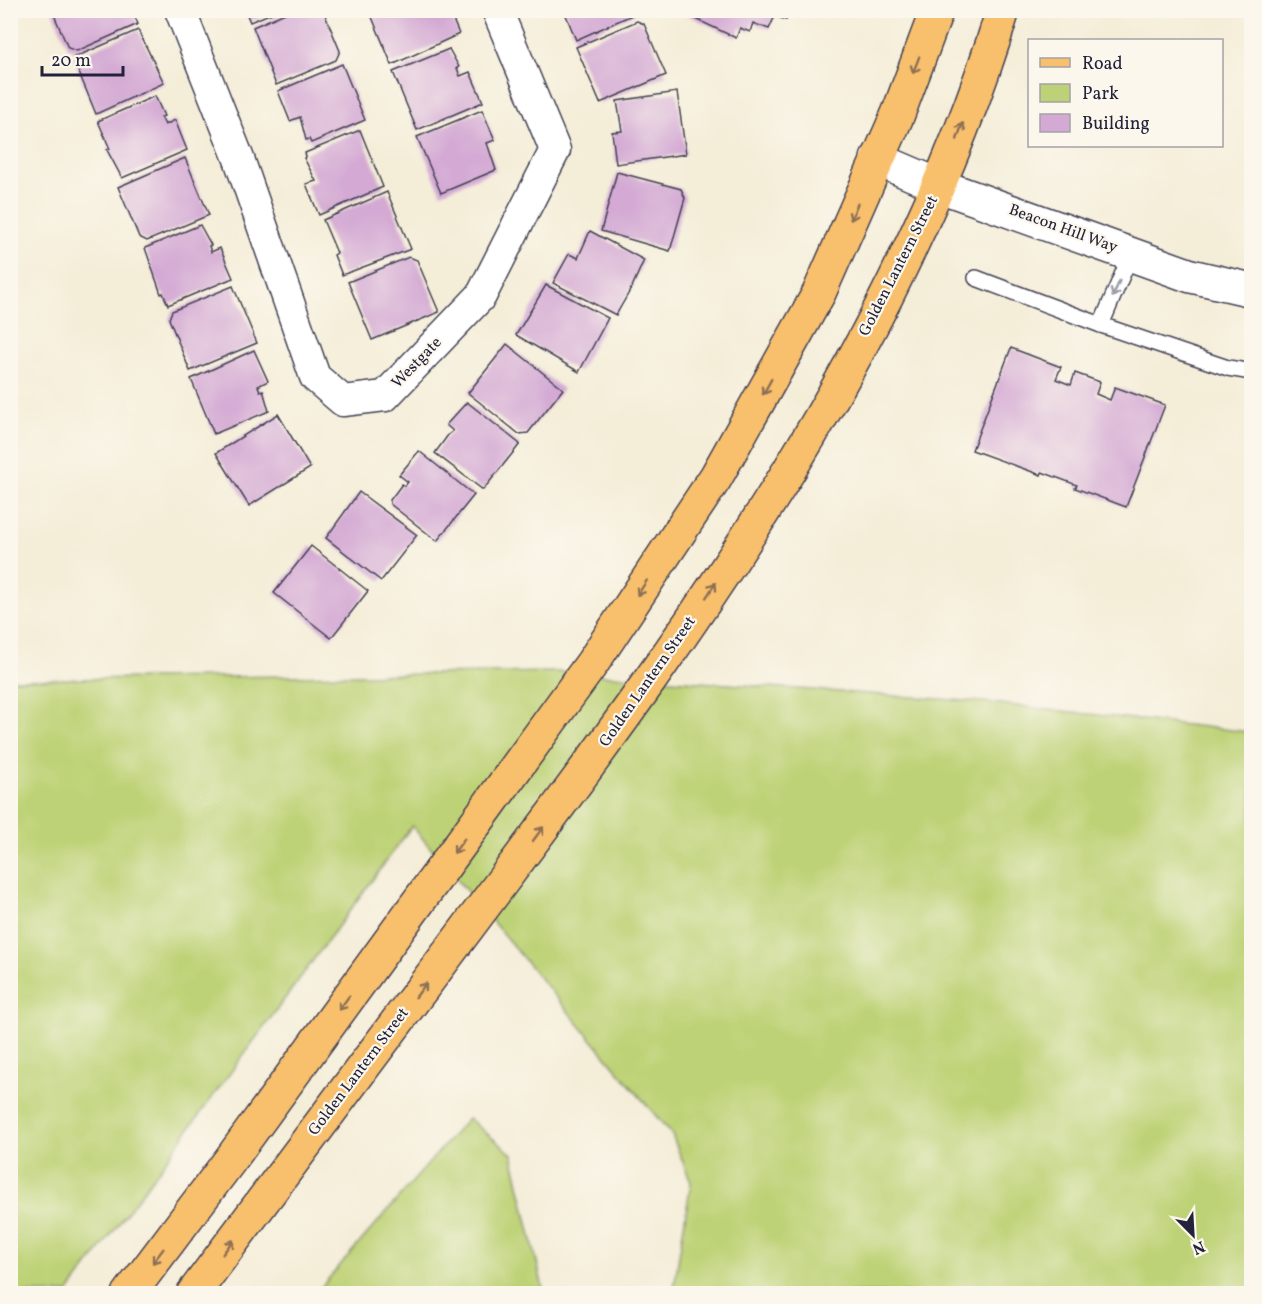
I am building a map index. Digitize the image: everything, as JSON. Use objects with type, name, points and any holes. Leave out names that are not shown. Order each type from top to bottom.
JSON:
[{"type":"main road","points":[[129,1293],[231,1159],[593,662],[716,477],[819,293],[898,114],[937,10]]},
{"type":"main road","name":"Golden Lantern Street","points":[[193,1293],[625,719],[795,461],[891,286],[940,186],[1003,10]]},
{"type":"street","name":"Westgate","points":[[180,10],[239,159],[315,377],[343,401],[385,396],[482,296],[555,150],[497,10]]},
{"type":"street","name":"Beacon Hill Way","points":[[877,159],[940,186],[1191,276],[1251,290]]},
{"type":"lane","points":[[1101,325],[1131,254]]},
{"type":"lane","points":[[976,278],[1101,325],[1228,368],[1251,372]]},
{"type":"green space","points":[[557,672],[982,702],[1249,732],[1251,730],[1251,1293],[673,1293],[691,1182],[672,1135],[412,826],[68,1293],[11,1293],[10,680]]},
{"type":"green space","points":[[468,1118],[512,1154],[544,1293],[316,1293]]},
{"type":"building","points":[[52,10],[132,10],[138,24],[77,51],[68,48]]},
{"type":"building","points":[[245,10],[277,10],[277,11],[250,22]]},
{"type":"building","points":[[292,10],[323,10],[340,51],[336,60],[276,85],[253,27]]},
{"type":"building","points":[[369,10],[445,10],[448,17],[451,15],[459,34],[392,65]]},
{"type":"building","points":[[564,10],[643,10],[576,40]]},
{"type":"building","points":[[685,10],[790,10],[786,20],[775,16],[769,29],[753,23],[750,32],[740,28],[736,38],[683,13]]},
{"type":"building","points":[[637,21],[644,24],[666,75],[600,103],[576,47]]},
{"type":"building","points":[[138,30],[164,83],[96,114],[73,58]]},
{"type":"building","points":[[449,49],[459,67],[457,68],[460,76],[470,72],[483,102],[417,130],[393,72]]},
{"type":"building","points":[[342,64],[365,120],[311,143],[309,139],[306,140],[300,117],[290,121],[278,91]]},
{"type":"building","points":[[677,92],[686,154],[616,164],[612,132],[622,131],[617,101]]},
{"type":"building","points":[[155,96],[164,116],[161,117],[165,125],[175,120],[187,150],[122,178],[107,150],[110,149],[98,121]]},
{"type":"building","points":[[482,110],[495,140],[487,143],[496,170],[441,193],[417,137]]},
{"type":"building","points":[[360,130],[383,187],[319,215],[306,184],[316,181],[304,158],[305,153]]},
{"type":"building","points":[[185,158],[209,215],[147,241],[139,237],[118,187]]},
{"type":"building","points":[[617,172],[681,189],[685,198],[670,251],[601,231]]},
{"type":"building","points":[[387,192],[411,249],[342,275],[334,255],[337,253],[323,220]]},
{"type":"building","points":[[200,225],[211,245],[209,246],[211,252],[220,248],[233,278],[168,305],[163,293],[161,294],[145,248]]},
{"type":"building","points":[[590,231],[644,260],[616,315],[553,283],[569,254],[578,258]]},
{"type":"building","points":[[409,257],[417,260],[439,312],[372,340],[348,282]]},
{"type":"building","points":[[546,285],[608,318],[579,372],[516,335]]},
{"type":"building","points":[[233,286],[257,343],[190,371],[169,319],[172,311]]},
{"type":"building","points":[[507,344],[563,389],[528,433],[519,434],[468,393]]},
{"type":"building","points":[[1011,348],[1061,367],[1056,379],[1071,385],[1075,373],[1100,382],[1096,394],[1110,400],[1115,387],[1165,405],[1126,507],[1075,488],[1077,485],[1042,472],[1041,475],[972,450]]},
{"type":"building","points":[[254,350],[268,381],[258,386],[260,391],[263,390],[269,411],[214,434],[191,379]]},
{"type":"building","points":[[467,402],[520,444],[483,490],[435,453],[453,431],[446,425]]},
{"type":"building","points":[[278,414],[310,468],[249,506],[216,453]]},
{"type":"building","points":[[419,451],[474,495],[437,541],[390,504],[390,500],[402,484],[405,486],[408,482],[399,475]]},
{"type":"building","points":[[359,492],[417,535],[381,581],[326,538]]},
{"type":"building","points":[[311,546],[368,591],[331,638],[274,593]]}]
